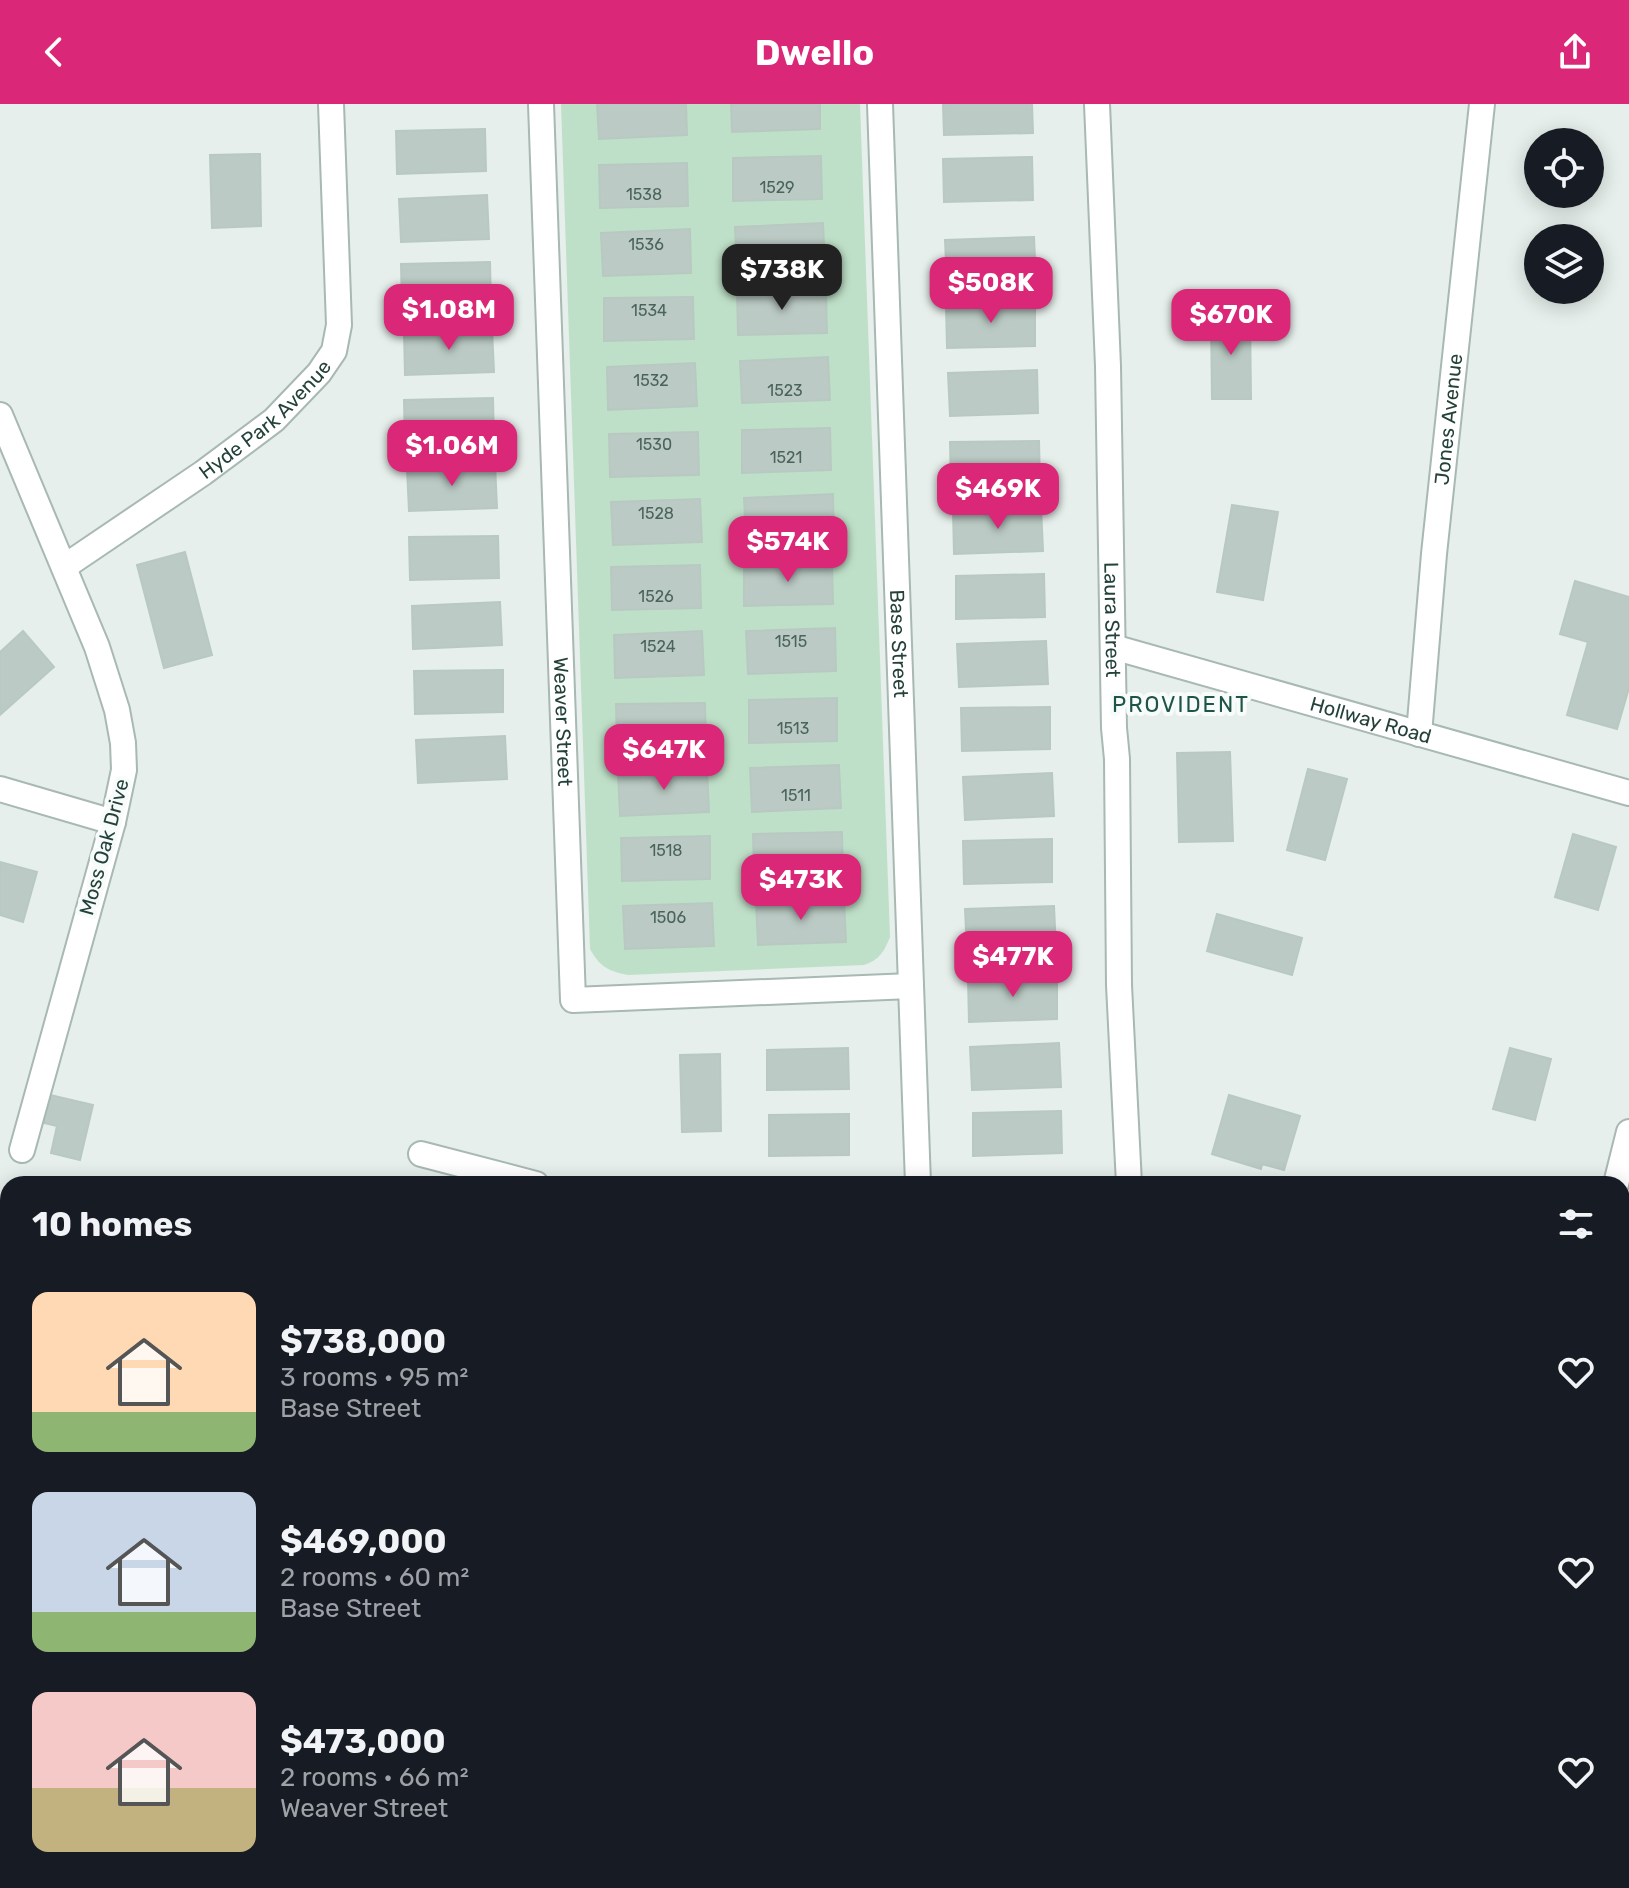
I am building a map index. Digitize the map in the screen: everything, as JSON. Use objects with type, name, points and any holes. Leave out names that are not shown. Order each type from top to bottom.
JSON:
[{"type":"street","name":"Hyde Park Avenue","points":[[64,567],[203,473],[274,420],[319,373],[334,351],[339,325],[331,104]]},
{"type":"street","name":"Weaver Street","points":[[541,104],[573,1000],[911,986]]},
{"type":"street","name":"Base Street","points":[[880,104],[918,1176]]},
{"type":"street","name":"Laura Street","points":[[1097,104],[1108,366],[1119,985],[1129,1176]]},
{"type":"street","name":"Jones Avenue","points":[[1419,734],[1434,554],[1482,104]]},
{"type":"street","name":"Moss Oak Drive","points":[[0,415],[97,647],[117,710],[124,770],[113,822],[22,1150]]},
{"type":"street","name":"Hollway Road","points":[[1113,647],[1629,793]]},
{"type":"street","points":[[0,789],[113,822]]},
{"type":"street","points":[[1618,1176],[1629,1132]]},
{"type":"street","points":[[421,1154],[505,1176]]},
{"type":"green space","points":[[561,104],[597,104],[599,138],[687,135],[686,104],[731,104],[732,132],[820,129],[820,104],[860,104],[890,937],[880,955],[864,965],[628,975],[605,967],[590,949]],"holes":[[[821,156],[822,199],[733,201],[733,158]],[[687,163],[688,205],[600,207],[599,165]],[[823,223],[825,266],[737,269],[735,227]],[[690,230],[691,273],[604,276]],[[737,293],[827,333],[738,335]],[[693,297],[693,339],[604,341],[604,298]],[[828,357],[830,400],[742,403],[740,361]],[[695,363],[697,406],[609,410],[607,367]],[[830,428],[831,470],[743,472],[742,429]],[[833,495],[834,538],[746,540],[744,498]],[[700,499],[701,542],[613,545],[612,502]],[[832,562],[833,604],[744,605],[744,563]],[[834,628],[836,671],[748,674],[746,631]],[[702,631],[704,675],[616,678],[614,635]],[[837,698],[837,741],[749,743],[749,700]],[[704,703],[705,745],[617,747],[617,704]],[[838,765],[840,808],[752,811],[751,768]],[[707,769],[708,812],[620,815],[619,773]],[[841,832],[843,875],[754,877],[754,834]],[[710,836],[710,879],[622,880],[621,838]],[[844,899],[846,942],[758,945],[756,902]],[[712,903],[714,946],[626,949],[624,906]]]},
{"type":"building","points":[[597,104],[686,104],[687,135],[599,139]]},
{"type":"building","points":[[731,104],[820,104],[820,129],[732,132]]},
{"type":"building","points":[[943,104],[1032,104],[1033,133],[944,135]]},
{"type":"building","points":[[485,129],[486,171],[397,174],[396,131]]},
{"type":"building","points":[[260,154],[261,226],[212,228],[210,155]]},
{"type":"building","points":[[821,156],[822,199],[733,201],[733,158]]},
{"type":"building","points":[[1032,157],[1033,200],[944,202],[943,159]]},
{"type":"building","points":[[687,163],[688,206],[600,208],[599,165]]},
{"type":"building","points":[[487,195],[489,239],[401,242],[399,199]]},
{"type":"building","points":[[823,223],[825,266],[737,269],[735,227]]},
{"type":"building","points":[[690,229],[691,273],[603,276],[601,233]]},
{"type":"building","points":[[1034,237],[1036,280],[947,283],[945,240]]},
{"type":"building","points":[[490,262],[491,305],[402,307],[401,264]]},
{"type":"building","points":[[826,290],[827,333],[738,335],[737,292]]},
{"type":"building","points":[[693,297],[694,339],[604,341],[604,298]]},
{"type":"building","points":[[1035,303],[1035,346],[947,348],[946,305]]},
{"type":"building","points":[[1250,315],[1251,399],[1212,399],[1211,316]]},
{"type":"building","points":[[492,329],[494,372],[405,375],[404,333]]},
{"type":"building","points":[[828,357],[830,400],[742,403],[740,361]]},
{"type":"building","points":[[695,363],[697,406],[608,410],[607,367]]},
{"type":"building","points":[[1037,370],[1038,413],[950,416],[948,373]]},
{"type":"building","points":[[493,398],[494,441],[405,443],[404,400]]},
{"type":"building","points":[[830,428],[831,470],[742,473],[742,430]]},
{"type":"building","points":[[698,432],[699,475],[610,477],[609,434]]},
{"type":"building","points":[[1039,441],[1040,483],[951,485],[950,442]]},
{"type":"building","points":[[495,464],[497,508],[409,511],[407,469]]},
{"type":"building","points":[[833,494],[834,538],[746,541],[744,498]]},
{"type":"building","points":[[700,499],[702,542],[613,545],[611,502]]},
{"type":"building","points":[[1232,505],[1278,512],[1263,600],[1217,592]]},
{"type":"building","points":[[1041,507],[1043,551],[954,554],[953,511]]},
{"type":"building","points":[[498,536],[499,578],[410,580],[409,537]]},
{"type":"building","points":[[185,552],[212,655],[164,668],[137,565]]},
{"type":"building","points":[[832,561],[833,604],[744,606],[744,563]]},
{"type":"building","points":[[700,565],[701,608],[612,610],[611,567]]},
{"type":"building","points":[[1044,574],[1045,617],[956,619],[956,576]]},
{"type":"building","points":[[1575,581],[1629,597],[1629,688],[1617,729],[1567,715],[1588,642],[1560,634]]},
{"type":"building","points":[[500,602],[502,645],[413,649],[412,606]]},
{"type":"building","points":[[835,628],[836,671],[748,674],[746,631]]},
{"type":"building","points":[[23,631],[54,667],[0,715],[0,652]]},
{"type":"building","points":[[702,631],[704,675],[615,678],[614,635]]},
{"type":"building","points":[[1046,641],[1048,684],[959,687],[957,644]]},
{"type":"building","points":[[503,670],[503,712],[415,714],[414,671]]},
{"type":"building","points":[[837,698],[837,741],[749,743],[749,700]]},
{"type":"building","points":[[705,703],[706,745],[617,747],[616,704]]},
{"type":"building","points":[[1050,707],[1050,749],[962,751],[961,708]]},
{"type":"building","points":[[505,736],[507,779],[418,783],[416,740]]},
{"type":"building","points":[[1230,752],[1233,841],[1179,842],[1177,753]]},
{"type":"building","points":[[839,765],[841,808],[752,812],[750,768]]},
{"type":"building","points":[[707,769],[709,812],[620,816],[618,773]]},
{"type":"building","points":[[1308,769],[1347,779],[1325,860],[1287,850]]},
{"type":"building","points":[[1052,773],[1054,816],[965,820],[963,777]]},
{"type":"building","points":[[842,832],[843,875],[754,877],[753,834]]},
{"type":"building","points":[[1573,834],[1616,847],[1598,910],[1555,897]]},
{"type":"building","points":[[710,836],[710,879],[622,881],[621,838]]},
{"type":"building","points":[[1052,839],[1052,882],[964,884],[963,841]]},
{"type":"building","points":[[0,862],[37,872],[23,922],[0,915]]},
{"type":"building","points":[[844,899],[846,942],[758,945],[756,902]]},
{"type":"building","points":[[712,903],[714,946],[625,949],[623,906]]},
{"type":"building","points":[[1054,906],[1056,949],[967,952],[965,909]]},
{"type":"building","points":[[1217,914],[1302,938],[1292,975],[1207,951]]},
{"type":"building","points":[[1057,977],[1057,1019],[969,1022],[968,979]]},
{"type":"building","points":[[1059,1043],[1061,1087],[972,1090],[970,1047]]},
{"type":"building","points":[[848,1048],[849,1089],[767,1090],[767,1050]]},
{"type":"building","points":[[1510,1048],[1551,1059],[1535,1120],[1493,1109]]},
{"type":"building","points":[[720,1054],[721,1131],[682,1132],[680,1055]]},
{"type":"building","points":[[46,1094],[93,1105],[80,1160],[51,1153],[57,1126],[40,1122]]},
{"type":"building","points":[[1229,1095],[1300,1116],[1284,1170],[1262,1164],[1261,1169],[1212,1154]]},
{"type":"building","points":[[1061,1111],[1062,1153],[973,1156],[973,1113]]},
{"type":"building","points":[[849,1114],[849,1155],[769,1156],[769,1115]]},
{"type":"district","name":"PROVIDENT","points":[[1181,704]]}]
